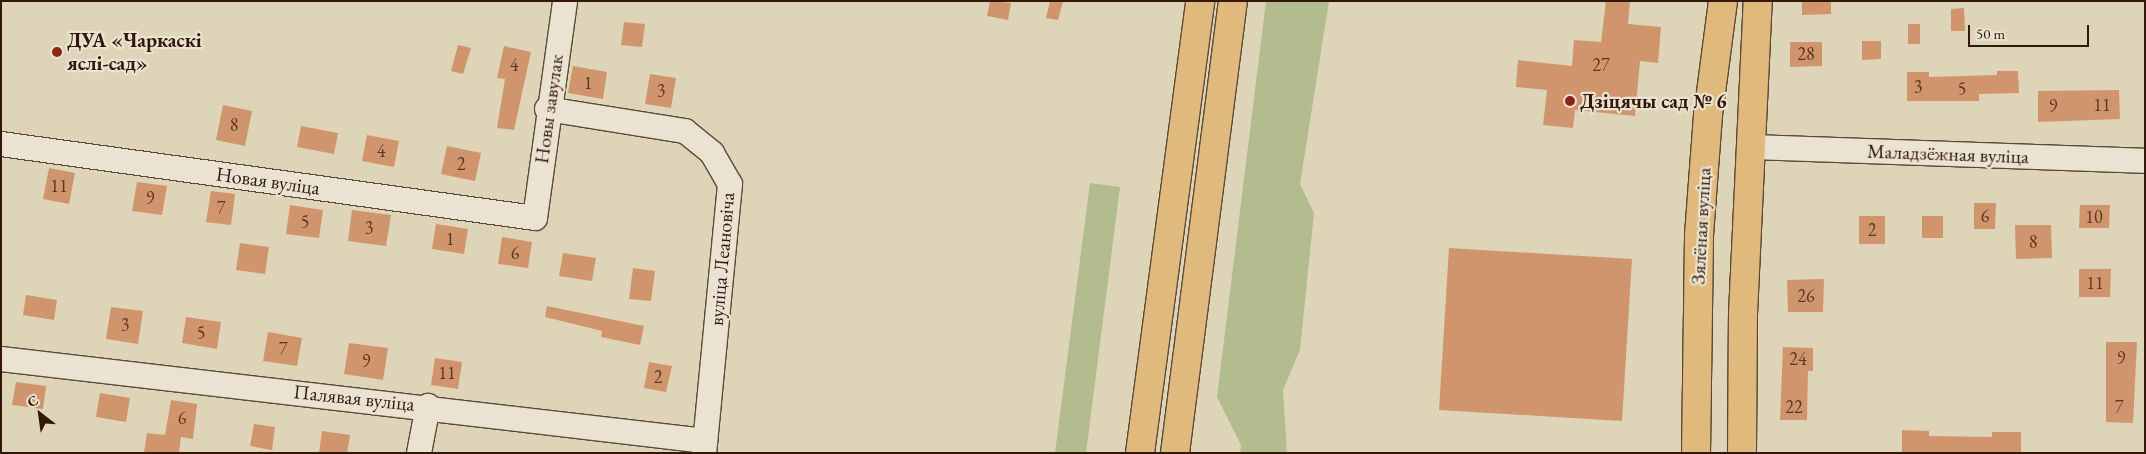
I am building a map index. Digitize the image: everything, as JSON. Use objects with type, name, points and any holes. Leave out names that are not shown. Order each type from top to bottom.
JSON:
[{"type":"main road","points":[[1140,453],[1200,1]]},
{"type":"main road","points":[[1175,453],[1233,1]]},
{"type":"main road","name":"Зялёная вуліца","points":[[1696,453],[1699,235],[1708,115],[1723,1]]},
{"type":"main road","points":[[1742,453],[1743,314],[1758,1]]},
{"type":"street","name":"Новы завулак","points":[[535,218],[547,109],[564,1]]},
{"type":"street","name":"вуліца Леановіча","points":[[547,109],[685,131],[712,153],[730,184],[705,447]]},
{"type":"street","name":"Новая вуліца","points":[[1,144],[535,218]]},
{"type":"street","name":"Маладзёжная вуліца","points":[[1750,147],[2145,161]]},
{"type":"street","name":"Палявая вуліца","points":[[1,359],[428,406],[705,447]]},
{"type":"street","points":[[419,453],[428,406]]},
{"type":"green space","points":[[1266,1],[1329,1],[1300,184],[1314,213],[1300,350],[1283,390],[1287,453],[1240,453],[1241,445],[1217,397]]},
{"type":"green space","points":[[1090,183],[1120,187],[1086,453],[1055,453]]},
{"type":"building","points":[[990,1],[1011,3],[1008,20],[987,16]]},
{"type":"building","points":[[1050,1],[1063,1],[1058,20],[1046,18]]},
{"type":"building","points":[[1606,1],[1630,1],[1628,24],[1661,27],[1658,63],[1640,61],[1635,116],[1575,110],[1573,128],[1543,125],[1547,90],[1516,87],[1518,60],[1572,66],[1574,40],[1601,42]]},
{"type":"building","points":[[1802,1],[1831,1],[1831,14],[1802,15]]},
{"type":"building","points":[[1964,8],[1965,31],[1951,31],[1951,9]]},
{"type":"building","points":[[624,22],[645,24],[642,47],[621,45]]},
{"type":"building","points":[[1908,24],[1920,24],[1920,44],[1908,44]]},
{"type":"building","points":[[1862,41],[1881,41],[1881,59],[1862,60]]},
{"type":"building","points":[[1790,42],[1822,42],[1822,66],[1790,67]]},
{"type":"building","points":[[458,45],[471,48],[463,74],[451,71]]},
{"type":"building","points":[[504,46],[531,52],[514,130],[497,128],[505,79],[497,78]]},
{"type":"building","points":[[573,66],[607,72],[603,99],[568,93]]},
{"type":"building","points":[[1997,71],[2018,71],[2019,93],[1979,94],[1979,101],[1907,101],[1907,72],[1929,72],[1929,77],[1997,75]]},
{"type":"building","points":[[650,74],[676,78],[671,108],[645,104]]},
{"type":"building","points":[[2119,90],[2120,119],[2038,122],[2038,91]]},
{"type":"building","points":[[223,105],[252,111],[245,146],[216,140]]},
{"type":"building","points":[[301,126],[338,133],[334,154],[297,147]]},
{"type":"building","points":[[367,135],[399,141],[394,167],[362,161]]},
{"type":"building","points":[[447,146],[481,153],[475,181],[441,174]]},
{"type":"building","points":[[49,168],[75,173],[69,204],[43,199]]},
{"type":"building","points":[[137,182],[167,186],[162,215],[132,211]]},
{"type":"building","points":[[211,191],[235,194],[231,225],[206,222]]},
{"type":"building","points":[[1974,203],[1996,203],[1995,229],[1974,229]]},
{"type":"building","points":[[290,205],[323,210],[319,238],[286,234]]},
{"type":"building","points":[[2080,205],[2110,205],[2109,228],[2079,228]]},
{"type":"building","points":[[352,210],[391,215],[386,246],[348,241]]},
{"type":"building","points":[[1859,216],[1885,216],[1885,244],[1859,244]]},
{"type":"building","points":[[1922,216],[1943,216],[1943,238],[1922,238]]},
{"type":"building","points":[[436,224],[468,229],[464,254],[432,249]]},
{"type":"building","points":[[2015,225],[2051,225],[2052,258],[2016,259]]},
{"type":"building","points":[[502,237],[532,242],[528,268],[498,264]]},
{"type":"building","points":[[240,243],[269,247],[265,274],[236,270]]},
{"type":"building","points":[[1449,248],[1632,259],[1622,421],[1439,410]]},
{"type":"building","points":[[563,253],[596,258],[592,281],[559,276]]},
{"type":"building","points":[[633,268],[655,271],[651,301],[629,299]]},
{"type":"building","points":[[2079,269],[2111,269],[2110,297],[2079,297]]},
{"type":"building","points":[[1824,279],[1823,312],[1788,312],[1787,280]]},
{"type":"building","points":[[26,295],[57,300],[54,320],[23,315]]},
{"type":"building","points":[[547,306],[644,326],[640,345],[601,337],[602,331],[545,317]]},
{"type":"building","points":[[111,307],[143,311],[138,344],[106,339]]},
{"type":"building","points":[[186,317],[221,322],[217,349],[182,343]]},
{"type":"building","points":[[268,332],[302,338],[297,366],[263,361]]},
{"type":"building","points":[[2106,342],[2137,342],[2133,423],[2106,422]]},
{"type":"building","points":[[349,343],[388,348],[383,380],[344,374]]},
{"type":"building","points":[[1783,347],[1813,348],[1813,371],[1808,371],[1807,420],[1780,420]]},
{"type":"building","points":[[435,358],[462,362],[458,389],[431,385]]},
{"type":"building","points":[[649,362],[672,366],[666,392],[644,388]]},
{"type":"building","points":[[16,382],[46,386],[43,409],[12,405]]},
{"type":"building","points":[[100,393],[130,398],[126,422],[96,417]]},
{"type":"building","points":[[171,400],[197,404],[193,439],[181,437],[179,453],[144,453],[147,433],[165,435]]},
{"type":"building","points":[[254,424],[275,427],[272,450],[250,446]]},
{"type":"building","points":[[1902,430],[1929,431],[1929,436],[1992,437],[1992,432],[2021,432],[2021,453],[1902,453]]},
{"type":"building","points":[[322,431],[350,435],[347,453],[319,453]]},
{"type":"place","name":"ДУА «Чаркаскі яслі-сад»","points":[[57,52]]},
{"type":"place","name":"Дзіцячы сад № 6","points":[[1570,101]]}]
